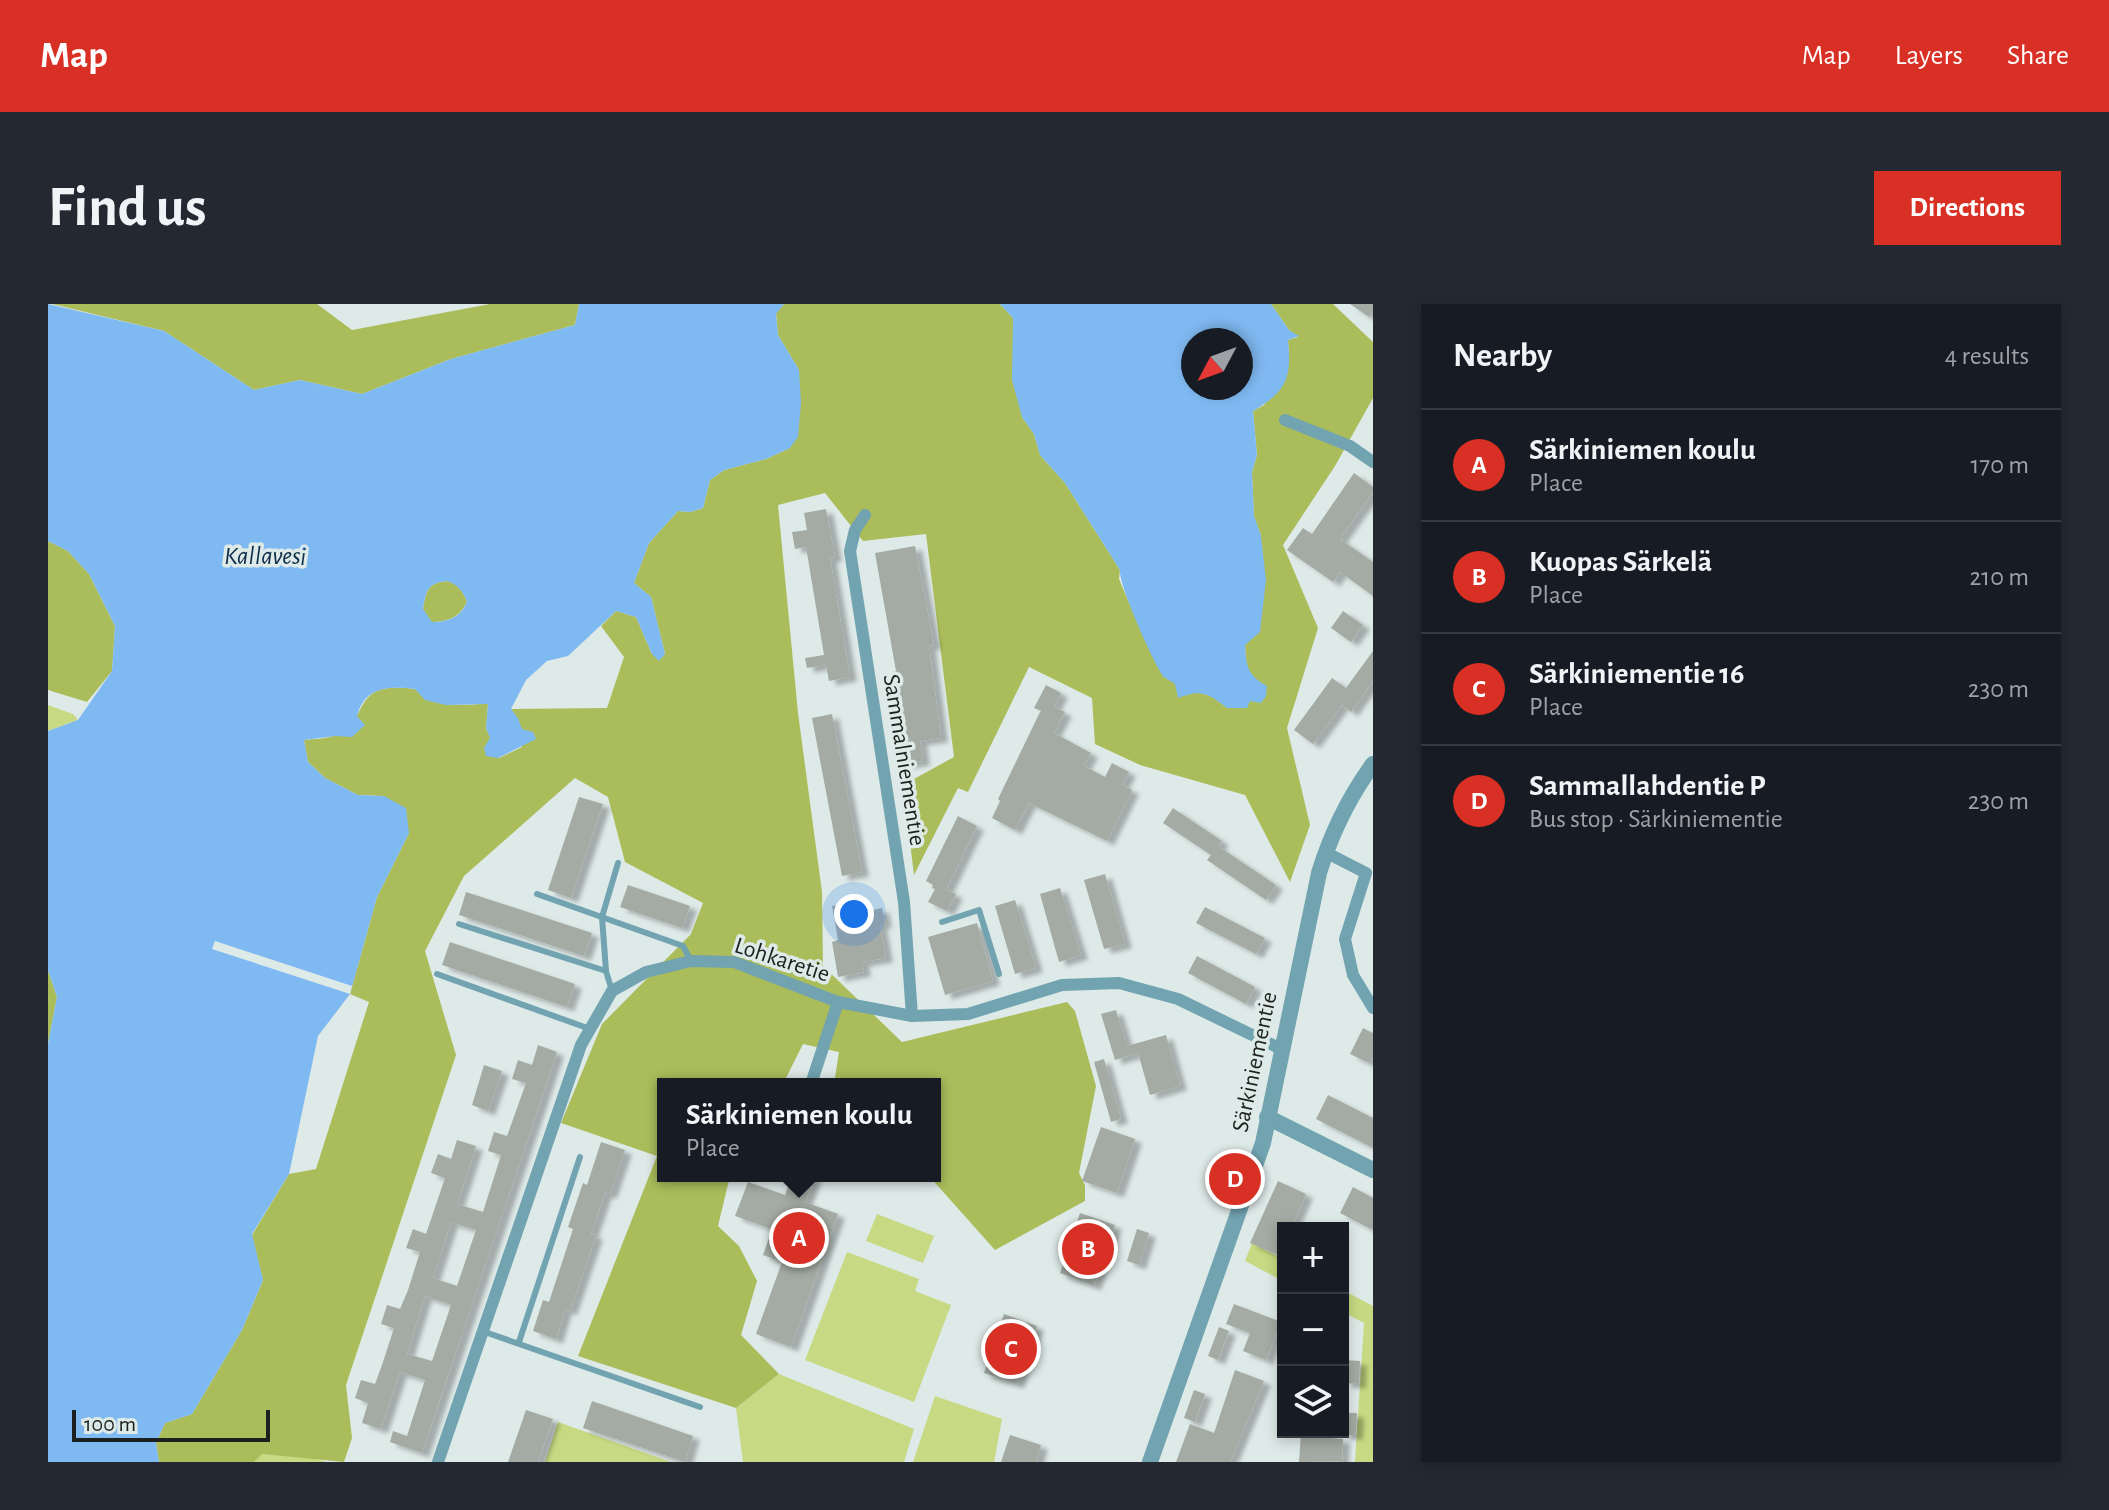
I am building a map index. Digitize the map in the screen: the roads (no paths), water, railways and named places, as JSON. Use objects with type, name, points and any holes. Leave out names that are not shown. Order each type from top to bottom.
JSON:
[{"type":"street","points":[[1285,420],[1350,446],[1373,462]]},
{"type":"street","name":"Sammalniementie","points":[[865,515],[855,530],[850,551],[904,902],[912,1016]]},
{"type":"street","name":"Särkiniementie","points":[[1150,1462],[1263,1143],[1325,852],[1356,787],[1373,764]]},
{"type":"street","points":[[1325,852],[1369,875],[1345,939],[1353,975],[1373,1008]]},
{"type":"street","name":"Lohkaretie","points":[[612,991],[646,972],[691,961],[734,962],[838,1002],[912,1016],[968,1014],[1062,985],[1119,983],[1178,999],[1283,1050]]},
{"type":"street","points":[[438,1462],[581,1045],[612,991]]},
{"type":"street","points":[[813,1078],[838,1002]]},
{"type":"street","points":[[1267,1117],[1373,1170]]},
{"type":"lane","points":[[612,991],[606,971],[602,917],[618,863]]},
{"type":"lane","points":[[537,894],[683,946],[691,961]]},
{"type":"lane","points":[[942,922],[979,910],[999,974]]},
{"type":"lane","points":[[459,924],[606,971]]},
{"type":"lane","points":[[437,974],[590,1029]]},
{"type":"lane","points":[[519,1342],[580,1157]]},
{"type":"lane","points":[[482,1331],[700,1407]]},
{"type":"water","name":"Kallavesi","points":[[48,304],[164,331],[254,390],[300,380],[362,394],[451,359],[575,325],[579,304],[784,304],[776,314],[778,335],[799,370],[801,403],[798,437],[790,448],[766,459],[724,470],[710,480],[703,508],[690,512],[678,511],[649,543],[634,583],[651,597],[665,654],[659,661],[652,654],[636,617],[616,611],[568,656],[547,661],[526,680],[511,709],[522,729],[533,732],[536,739],[498,758],[486,756],[484,748],[490,738],[486,728],[488,704],[446,705],[425,700],[415,689],[405,688],[387,688],[372,693],[357,716],[365,725],[352,737],[304,740],[308,762],[325,778],[358,795],[384,796],[406,808],[409,833],[377,897],[350,994],[318,1036],[289,1174],[252,1234],[263,1280],[242,1330],[192,1414],[165,1423],[156,1443],[159,1462],[48,1462],[48,1044],[57,997],[48,970],[48,731],[78,720],[112,671],[115,626],[89,574],[68,551],[48,541]],"holes":[[[447,581],[457,586],[467,601],[454,618],[432,622],[423,609],[427,593],[431,586]]]},
{"type":"water","points":[[1000,304],[1271,304],[1289,330],[1299,336],[1288,340],[1289,365],[1280,390],[1253,411],[1257,455],[1252,472],[1254,516],[1261,536],[1266,580],[1260,632],[1245,645],[1249,670],[1267,686],[1261,703],[1250,701],[1247,708],[1227,708],[1204,694],[1178,698],[1175,684],[1164,677],[1145,641],[1130,606],[1120,570],[1065,483],[1040,455],[1034,434],[1022,417],[1012,380],[1013,318]]},
{"type":"place","name":"Sammallahdentie P","points":[[1235,1179]]},
{"type":"place","name":"Särkiniemen koulu","points":[[799,1238]]},
{"type":"place","name":"Kuopas Särkelä","points":[[1088,1249]]},
{"type":"place","name":"Särkiniementie 16","points":[[1011,1349]]}]
